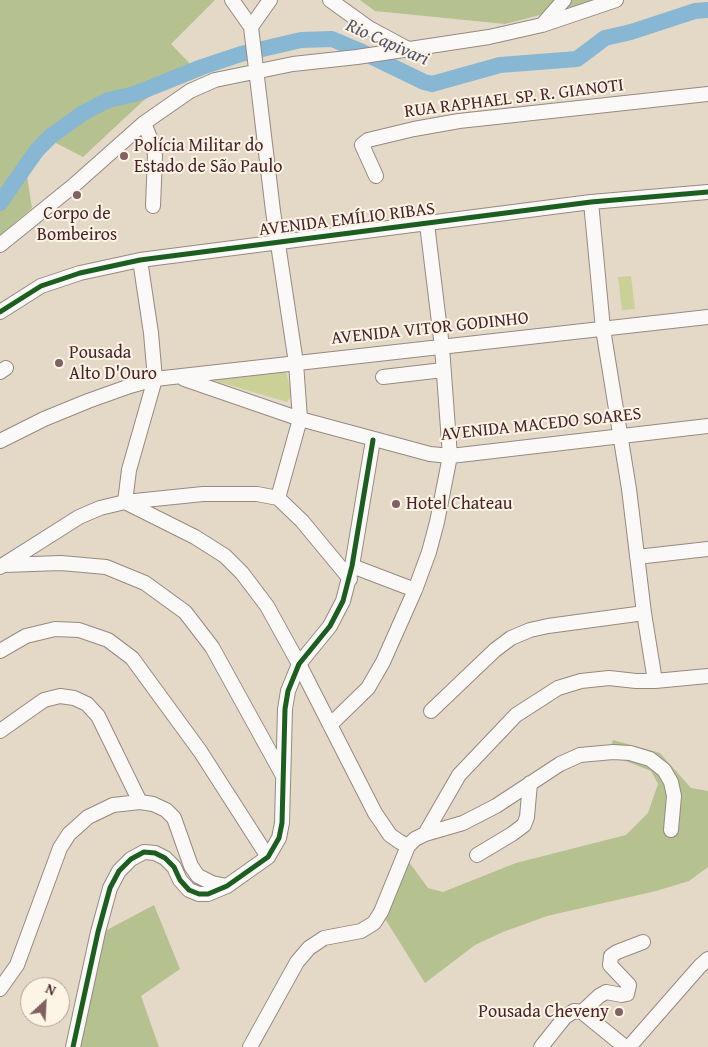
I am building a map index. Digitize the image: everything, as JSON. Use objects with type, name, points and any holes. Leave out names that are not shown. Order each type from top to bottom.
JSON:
[{"type":"street","points":[[232,0],[252,31],[296,363],[300,419],[278,498]]},
{"type":"street","points":[[252,31],[270,0]]},
{"type":"street","points":[[330,0],[369,28],[408,49]]},
{"type":"street","points":[[542,25],[564,0]]},
{"type":"street","points":[[0,246],[73,186],[144,123],[190,91],[215,80],[256,68],[357,57],[489,37],[542,25],[616,0]]},
{"type":"street","name":"RUA RAPHAEL SP. R. GIANOTI","points":[[376,176],[362,145],[368,140],[459,121],[708,94]]},
{"type":"street","points":[[144,123],[154,148],[155,156],[153,206]]},
{"type":"street","name":"AVENIDA EMÍLIO RIBAS","points":[[0,312],[41,286],[80,273],[140,260],[591,202],[708,192]]},
{"type":"street","points":[[591,202],[603,329],[629,489],[644,613],[655,681]]},
{"type":"street","points":[[330,725],[368,688],[384,662],[429,552],[450,456],[442,347],[427,224]]},
{"type":"street","points":[[125,502],[129,470],[155,379],[151,333],[140,260]]},
{"type":"street","name":"AVENIDA VITOR GODINHO","points":[[209,380],[296,363],[708,317]]},
{"type":"street","points":[[383,377],[443,370]]},
{"type":"street","points":[[0,441],[44,419],[88,401],[155,379]]},
{"type":"street","name":"AVENIDA MACEDO SOARES","points":[[155,379],[209,380],[300,419],[373,440],[430,454],[450,456],[708,426]]},
{"type":"street","points":[[72,1047],[98,932],[110,888],[119,871],[131,859],[144,852],[155,853],[165,858],[174,867],[180,880],[189,890],[199,894],[208,894],[242,877],[268,857],[278,838],[282,823],[282,774],[285,709],[288,691],[299,664],[330,626],[343,601],[351,573],[373,440]]},
{"type":"street","points":[[1,566],[79,517],[100,508],[125,502],[203,494],[257,494],[278,498],[351,573],[415,590]]},
{"type":"street","points":[[125,502],[195,537],[225,556],[242,573],[266,606],[299,664],[375,813],[390,835],[408,846]]},
{"type":"street","points":[[637,557],[708,550]]},
{"type":"street","points":[[1,566],[61,563],[106,567],[145,583],[185,612],[212,646],[282,774]]},
{"type":"street","points":[[431,711],[495,650],[512,638],[530,630],[548,626],[644,613]]},
{"type":"street","points":[[0,651],[26,636],[55,629],[79,630],[108,640],[132,658],[200,750],[268,857]]},
{"type":"street","points":[[425,834],[459,775],[516,715],[558,688],[609,678],[655,681],[708,676]]},
{"type":"street","points":[[0,732],[44,700],[60,696],[74,698],[86,704],[98,716],[140,802]]},
{"type":"street","points":[[250,1047],[297,962],[309,948],[324,938],[361,931],[374,923],[382,912],[408,846],[415,839],[425,834],[464,823],[496,806],[560,764],[580,755],[613,752],[630,753],[650,759],[664,770],[671,782],[674,796],[671,830]]},
{"type":"street","points":[[477,854],[524,825],[527,817],[530,783]]},
{"type":"street","points":[[1,989],[17,965],[60,848],[69,834],[88,816],[113,805],[140,802],[153,804],[166,810],[174,818],[191,866],[198,876],[212,883],[227,886]]},
{"type":"street","points":[[582,1012],[606,992],[627,994],[629,985],[610,964],[610,956],[643,942]]},
{"type":"street","points":[[629,1047],[700,966],[708,960],[708,954]]},
{"type":"street","points":[[541,1047],[565,1017],[574,1011],[582,1012],[625,1047]]},
{"type":"green space","points":[[0,0],[215,0],[171,44],[193,67],[143,101],[83,157],[54,142],[43,150],[33,162],[27,176],[32,208],[0,235]]},
{"type":"green space","points":[[360,0],[598,0],[505,24],[375,11]]},
{"type":"green space","points":[[631,276],[635,309],[622,310],[618,277]]},
{"type":"green space","points":[[286,372],[292,396],[287,402],[209,379],[212,378]]},
{"type":"green space","points":[[613,740],[660,753],[691,788],[708,791],[708,867],[689,881],[656,891],[547,916],[503,932],[475,945],[425,983],[384,917],[399,875],[409,862],[428,888],[443,892],[516,863],[626,835],[648,813],[658,784],[651,771],[608,754]]},
{"type":"green space","points":[[154,905],[180,969],[141,996],[159,1047],[79,1047],[105,931]]},
{"type":"waterway","name":"Rio Capivari","points":[[0,203],[37,150],[51,136],[83,113],[108,100],[135,94],[202,67],[241,54],[301,40],[332,39],[432,84],[500,65],[577,59],[605,38],[631,32],[695,11],[708,10]]},
{"type":"cycle path","points":[[0,312],[41,286],[80,273],[140,260],[591,202],[708,192]]},
{"type":"cycle path","points":[[73,1047],[98,932],[110,888],[119,871],[131,859],[144,852],[155,853],[165,858],[174,867],[180,880],[189,890],[199,894],[208,894],[227,886],[268,857],[279,838],[282,823],[285,709],[288,691],[299,664],[330,626],[343,601],[352,566],[373,440]]},
{"type":"place","name":"Polícia Militar do Estado de São Paulo","points":[[124,156]]},
{"type":"place","name":"Corpo de Bombeiros","points":[[77,195]]},
{"type":"place","name":"Pousada Alto D'Ouro","points":[[59,363]]},
{"type":"place","name":"Hotel Chateau","points":[[396,504]]},
{"type":"place","name":"Pousada Cheveny","points":[[619,1012]]}]
